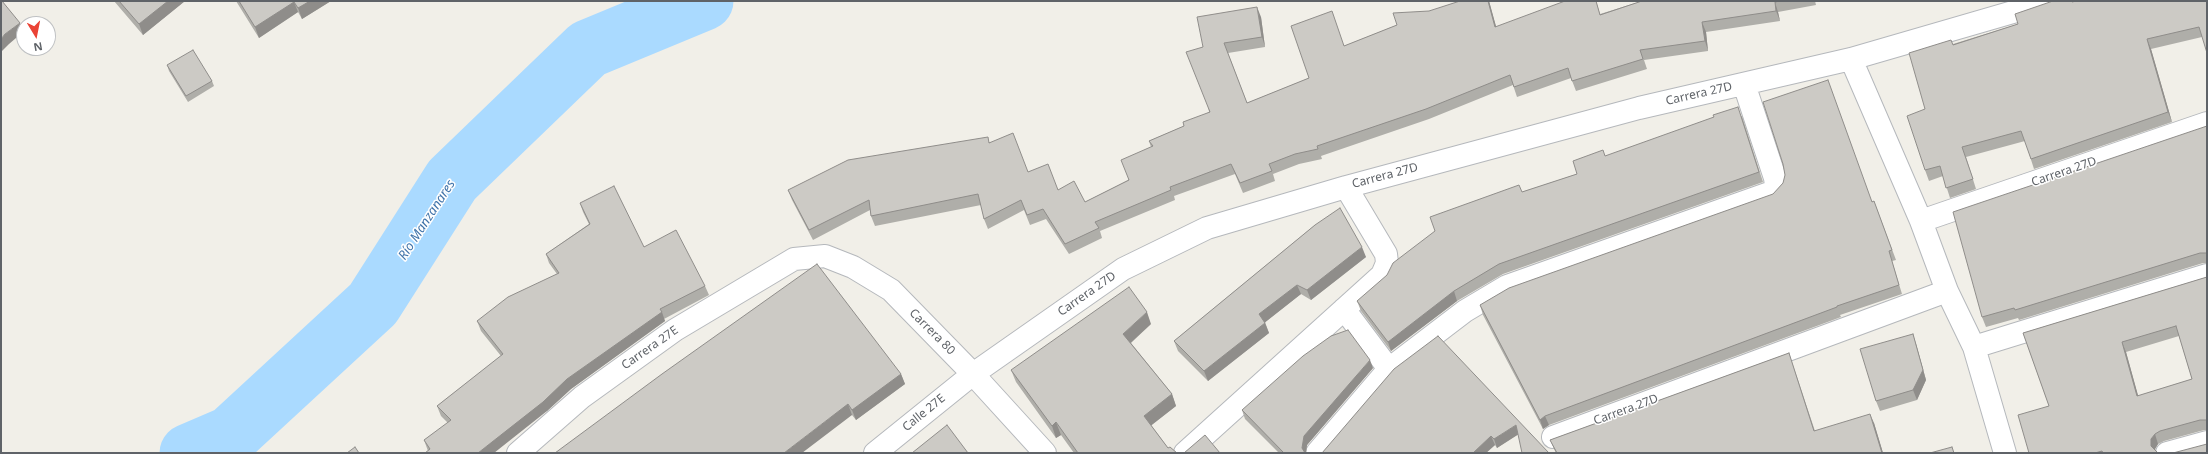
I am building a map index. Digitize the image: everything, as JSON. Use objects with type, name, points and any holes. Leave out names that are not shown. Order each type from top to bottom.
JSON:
[{"type":"street","name":"Carrera 27D","points":[[973,374],[1123,269],[1207,228],[1346,187],[1638,108],[1851,59],[2051,1]]},
{"type":"street","points":[[1851,59],[1921,221],[1947,291],[1974,347],[2005,453]]},
{"type":"street","points":[[1317,453],[1389,369],[1465,311],[1507,286],[1772,192],[1776,186],[1775,178],[1744,84]]},
{"type":"street","name":"Carrera 27D","points":[[1921,221],[2207,123]]},
{"type":"street","name":"Carrera 27D","points":[[1185,453],[1382,275],[1387,263],[1386,254],[1346,187]]},
{"type":"street","name":"Carrera 80","points":[[794,259],[825,256],[853,267],[891,290],[973,374],[1045,453]]},
{"type":"street","name":"Carrera 27E","points":[[518,453],[582,397],[675,330],[794,259]]},
{"type":"street","points":[[1974,347],[2207,274]]},
{"type":"street","name":"Carrera 27D","points":[[1553,437],[1947,291]]},
{"type":"street","points":[[1344,310],[1389,369]]},
{"type":"street","name":"Calle 27E","points":[[875,453],[973,374]]},
{"type":"street","points":[[2167,453],[2207,442]]},
{"type":"building","points":[[2,1],[16,18],[16,26],[1,39]]},
{"type":"building","points":[[119,1],[168,1],[139,24]]},
{"type":"building","points":[[239,1],[310,1],[298,8],[294,2],[255,27]]},
{"type":"building","points":[[1460,1],[1488,1],[1495,27],[1565,1],[1596,1],[1600,15],[1642,1],[1780,1],[1775,2],[1776,11],[1702,22],[1705,41],[1640,50],[1643,59],[1572,81],[1568,68],[1514,87],[1510,75],[1426,109],[1317,146],[1318,149],[1295,154],[1269,164],[1272,171],[1240,183],[1231,164],[1170,187],[1171,190],[1095,222],[1099,228],[1065,244],[1043,209],[1027,215],[1021,200],[984,219],[978,194],[871,216],[869,200],[809,230],[788,190],[848,160],[988,137],[989,143],[1013,133],[1028,172],[1048,164],[1058,190],[1074,181],[1085,202],[1129,180],[1121,160],[1153,146],[1149,141],[1184,126],[1183,122],[1210,112],[1186,52],[1203,47],[1197,17],[1257,7],[1262,37],[1224,43],[1247,103],[1309,78],[1291,26],[1332,11],[1344,46],[1397,25],[1393,13],[1429,11]]},
{"type":"building","points":[[2053,1],[2207,1],[2207,53],[2199,27],[2147,39],[2168,112],[2031,159],[2021,131],[1962,147],[1973,179],[1946,188],[1940,166],[1925,170],[1907,116],[1925,109],[1909,53],[1951,40],[1953,45],[2018,24],[2015,14]]},
{"type":"building","points":[[193,50],[212,81],[186,96],[167,65]]},
{"type":"building","points":[[1828,80],[1872,202],[1874,201],[1892,250],[1889,251],[1899,285],[1837,306],[1545,416],[1540,420],[1480,305],[1509,288],[1773,194],[1783,183],[1785,175],[1783,164],[1763,102]]},
{"type":"building","points":[[1738,107],[1759,172],[1499,264],[1454,291],[1388,342],[1357,301],[1387,275],[1393,263],[1435,231],[1430,217],[1519,185],[1522,192],[1577,174],[1573,161],[1603,150],[1605,156]]},
{"type":"building","points":[[2207,126],[2207,253],[2200,253],[2015,310],[2014,308],[1982,317],[1953,212]]},
{"type":"building","points":[[614,186],[644,247],[676,230],[705,286],[660,309],[662,312],[567,379],[543,402],[478,453],[425,453],[430,449],[424,440],[451,420],[437,406],[503,354],[477,321],[508,297],[559,273],[546,254],[590,224],[580,203]]},
{"type":"building","points":[[1340,208],[1362,247],[1307,290],[1297,285],[1259,314],[1265,323],[1204,371],[1174,341],[1315,225]]},
{"type":"building","points":[[817,264],[901,374],[852,410],[848,404],[784,453],[555,453],[662,374]]},
{"type":"building","points":[[2207,277],[2207,420],[2200,420],[2160,431],[2155,434],[2151,439],[2151,446],[2158,453],[2103,453],[2102,451],[2095,453],[2029,453],[2018,415],[2049,406],[2023,333]],"holes":[[[2176,326],[2192,379],[2137,396],[2122,342]]]},
{"type":"building","points":[[1129,287],[1147,312],[1123,334],[1172,394],[1144,416],[1168,448],[1170,447],[1177,453],[1078,453],[1056,422],[1052,426],[1011,370]]},
{"type":"building","points":[[1348,330],[1370,360],[1304,436],[1302,448],[1305,453],[1284,453],[1242,410],[1303,356],[1331,336]]},
{"type":"building","points":[[1913,334],[1923,370],[1913,390],[1876,401],[1860,349]]},
{"type":"building","points":[[1438,336],[1549,453],[1522,453],[1516,425],[1494,439],[1491,436],[1473,453],[1322,453],[1394,369]]},
{"type":"building","points":[[1789,353],[1814,431],[1870,414],[1882,453],[1557,453],[1550,440]]},
{"type":"building","points":[[947,425],[968,453],[912,453]]},
{"type":"building","points":[[1205,435],[1220,453],[1184,453]]},
{"type":"building","points":[[2207,444],[2207,453],[2173,453]]},
{"type":"building","points":[[355,447],[359,453],[347,453]]},
{"type":"building","points":[[1952,447],[1954,453],[1930,453]]},
{"type":"waterway","name":"Río Manzanares","points":[[189,453],[231,435],[373,304],[452,180],[588,49],[704,1]]}]
